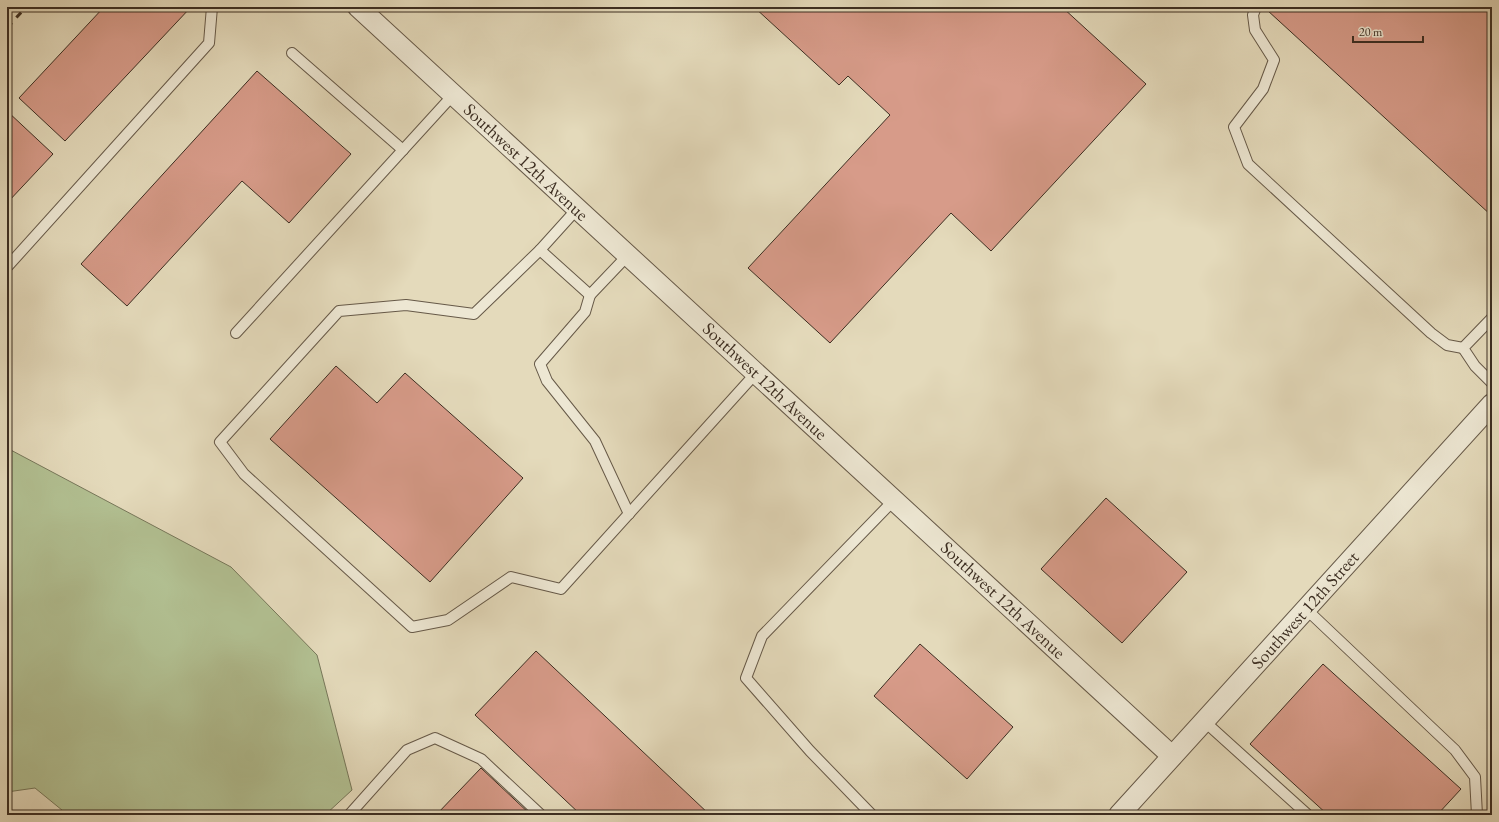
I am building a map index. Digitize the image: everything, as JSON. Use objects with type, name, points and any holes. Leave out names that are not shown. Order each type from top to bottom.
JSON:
[{"type":"street","name":"Southwest 12th Avenue","points":[[358,7],[1172,756]]},
{"type":"street","name":"Southwest 12th Street","points":[[1119,815],[1492,404]]},
{"type":"lane","points":[[8,266],[209,43],[212,7]]},
{"type":"lane","points":[[1256,7],[1253,15],[1255,30],[1274,60],[1263,89],[1234,127],[1248,164],[1431,333],[1447,345],[1463,348],[1475,366],[1492,383]]},
{"type":"lane","points":[[292,53],[403,150]]},
{"type":"lane","points":[[236,333],[453,95]]},
{"type":"lane","points":[[577,209],[540,250],[474,314],[406,305],[339,311],[220,442],[244,474],[412,627],[448,620],[511,577],[561,589],[756,373]]},
{"type":"lane","points":[[540,250],[590,295]]},
{"type":"lane","points":[[628,255],[590,295],[585,312],[540,364],[547,381],[595,441],[629,514]]},
{"type":"lane","points":[[1463,348],[1492,318]]},
{"type":"lane","points":[[872,815],[810,751],[746,678],[762,636],[894,500]]},
{"type":"lane","points":[[1306,609],[1455,750],[1475,777],[1477,815]]},
{"type":"lane","points":[[1204,721],[1308,815]]},
{"type":"lane","points":[[349,815],[407,750],[435,738],[481,759],[541,815]]},
{"type":"green space","points":[[7,448],[231,567],[317,655],[352,790],[325,815],[68,815],[35,788],[7,792]]},
{"type":"building","points":[[104,7],[191,7],[65,141],[19,98]]},
{"type":"building","points":[[754,7],[1062,7],[1146,84],[991,251],[951,213],[830,343],[748,268],[890,115],[848,76],[839,85]]},
{"type":"building","points":[[1269,7],[1492,7],[1492,216],[1267,10]]},
{"type":"building","points":[[257,71],[351,154],[289,223],[242,181],[127,306],[81,264]]},
{"type":"building","points":[[7,111],[53,154],[7,203]]},
{"type":"building","points":[[336,366],[377,403],[405,373],[523,478],[430,582],[270,439]]},
{"type":"building","points":[[1106,498],[1187,572],[1122,643],[1041,569]]},
{"type":"building","points":[[920,644],[1013,727],[967,779],[874,696]]},
{"type":"building","points":[[536,651],[710,815],[581,815],[475,715]]},
{"type":"building","points":[[1323,664],[1461,789],[1437,815],[1328,815],[1250,744]]},
{"type":"building","points":[[481,768],[531,815],[436,815]]},
{"type":"railway","points":[[7,28],[26,7]]}]
